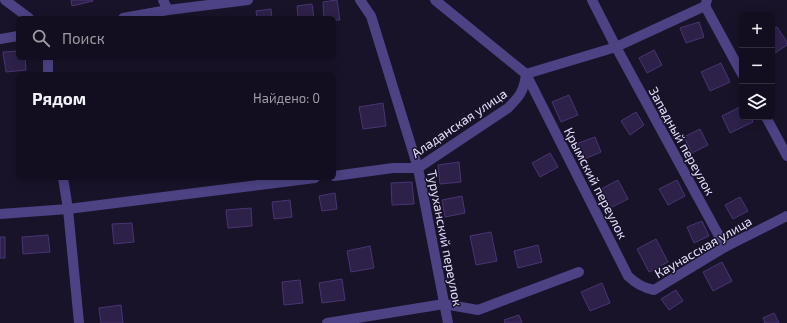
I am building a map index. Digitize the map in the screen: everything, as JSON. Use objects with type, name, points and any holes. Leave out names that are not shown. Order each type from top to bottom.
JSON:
[{"type":"street","points":[[5,0],[26,16]]},
{"type":"street","points":[[163,0],[168,10]]},
{"type":"street","points":[[134,16],[168,10],[248,0]]},
{"type":"street","name":"Туруханский переулок","points":[[360,0],[371,16],[418,168],[448,323]]},
{"type":"street","points":[[435,0],[526,74],[616,48],[706,3],[739,68]]},
{"type":"street","name":"Западный переулок","points":[[592,0],[616,48],[725,247]]},
{"type":"street","points":[[0,38],[16,36]]},
{"type":"street","points":[[48,60],[48,72]]},
{"type":"street","name":"Аладанская улица","points":[[336,176],[393,168],[418,168],[508,108],[520,97],[525,87],[526,74]]},
{"type":"street","name":"Крымский переулок","points":[[526,74],[628,276],[640,286],[654,290]]},
{"type":"street","points":[[768,120],[787,156]]},
{"type":"street","points":[[63,180],[68,209],[79,323]]},
{"type":"street","points":[[0,214],[68,209],[299,180]]},
{"type":"street","name":"Каунасская улица","points":[[654,290],[725,247],[787,216]]},
{"type":"street","points":[[327,323],[444,304],[478,310],[579,272]]},
{"type":"building","points":[[71,0],[92,0],[93,1],[72,6]]},
{"type":"building","points":[[337,0],[340,20],[336,20],[336,16],[324,16],[323,2]]},
{"type":"building","points":[[312,4],[314,16],[298,16],[297,6]]},
{"type":"building","points":[[271,9],[272,16],[257,16],[256,11]]},
{"type":"building","points":[[699,22],[704,37],[686,43],[680,28]]},
{"type":"building","points":[[777,27],[787,42],[787,45],[775,53],[775,48],[775,28]]},
{"type":"building","points":[[654,50],[662,65],[647,73],[639,58]]},
{"type":"building","points":[[16,51],[16,60],[25,60],[26,70],[6,72],[3,52]]},
{"type":"building","points":[[721,63],[730,82],[710,91],[701,72]]},
{"type":"building","points":[[569,95],[578,115],[561,122],[552,102]]},
{"type":"building","points":[[383,103],[386,126],[363,129],[359,107]]},
{"type":"building","points":[[739,108],[739,120],[752,120],[753,122],[730,133],[722,116]]},
{"type":"building","points":[[636,112],[644,125],[630,135],[621,121]]},
{"type":"building","points":[[700,129],[708,145],[692,153],[684,137]]},
{"type":"building","points":[[595,137],[601,152],[580,161],[573,145]]},
{"type":"building","points":[[550,153],[558,167],[540,177],[532,163]]},
{"type":"building","points":[[459,162],[461,182],[440,184],[438,165]]},
{"type":"building","points":[[618,180],[628,199],[610,208],[601,189]]},
{"type":"building","points":[[677,180],[685,196],[668,205],[659,189]]},
{"type":"building","points":[[412,182],[414,204],[392,205],[391,183]]},
{"type":"building","points":[[335,193],[337,209],[322,211],[319,196]]},
{"type":"building","points":[[462,196],[465,213],[445,217],[442,200]]},
{"type":"building","points":[[740,197],[748,211],[733,219],[725,205]]},
{"type":"building","points":[[290,200],[292,217],[274,219],[272,202]]},
{"type":"building","points":[[251,208],[252,226],[228,228],[226,210]]},
{"type":"building","points":[[702,221],[709,236],[694,243],[687,227]]},
{"type":"building","points":[[132,223],[134,242],[114,244],[112,224]]},
{"type":"building","points":[[491,232],[497,261],[476,265],[470,236]]},
{"type":"building","points":[[48,235],[50,252],[23,254],[22,237]]},
{"type":"building","points":[[0,237],[5,237],[5,258],[0,258]]},
{"type":"building","points":[[656,239],[668,262],[649,272],[637,249]]},
{"type":"building","points":[[538,245],[542,262],[518,268],[514,251]]},
{"type":"building","points":[[370,246],[374,268],[351,272],[347,251]]},
{"type":"building","points":[[722,262],[732,281],[713,291],[703,272]]},
{"type":"building","points":[[342,279],[345,300],[322,303],[319,283]]},
{"type":"building","points":[[300,280],[303,303],[284,305],[282,282]]},
{"type":"building","points":[[602,283],[610,303],[590,311],[581,292]]},
{"type":"building","points":[[676,290],[683,301],[669,310],[661,299]]},
{"type":"building","points":[[121,305],[123,323],[101,323],[99,308]]},
{"type":"building","points":[[774,313],[779,323],[765,323],[763,318]]},
{"type":"building","points":[[519,315],[522,323],[505,323],[504,320]]}]
